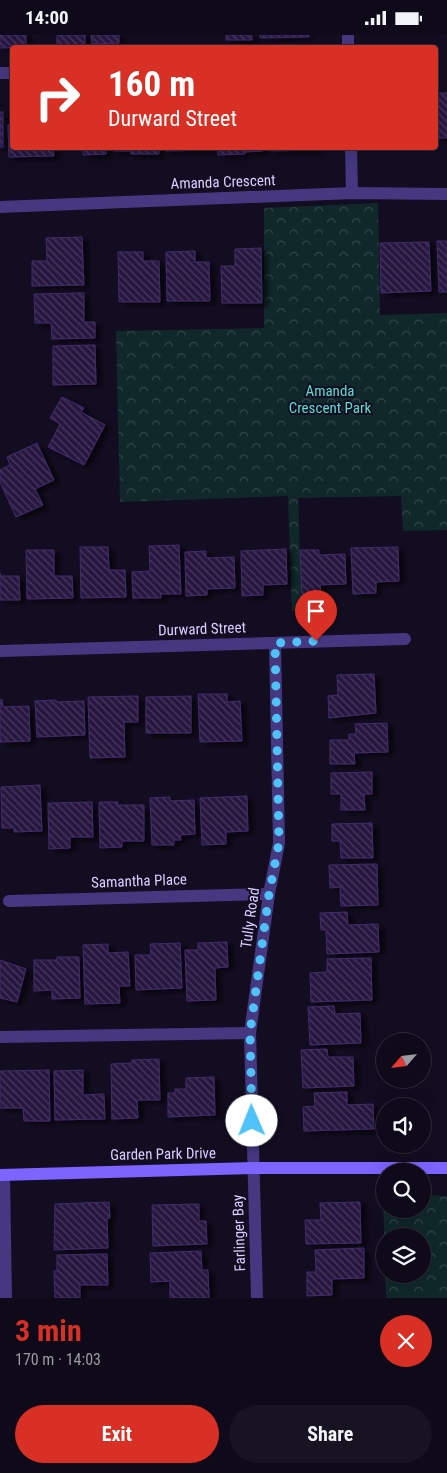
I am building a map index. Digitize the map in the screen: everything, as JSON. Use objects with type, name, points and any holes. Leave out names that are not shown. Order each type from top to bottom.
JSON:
[{"type":"street","points":[[351,150],[352,193]]},
{"type":"street","name":"Amanda Crescent","points":[[0,207],[352,193],[447,194]]},
{"type":"street","name":"Durward Street","points":[[0,651],[405,639]]},
{"type":"street","name":"Tully Road","points":[[253,1168],[250,1033],[269,894],[279,843],[275,643]]},
{"type":"street","name":"Samantha Place","points":[[9,901],[269,894]]},
{"type":"street","points":[[0,1037],[250,1033]]},
{"type":"street","name":"Garden Park Drive","points":[[2,1175],[253,1168],[447,1168]]},
{"type":"street","name":"Farlinger Bay","points":[[253,1168],[257,1298]]},
{"type":"street","points":[[2,1175],[6,1298]]},
{"type":"green space","name":"Amanda Crescent Park","points":[[378,203],[380,315],[447,313],[447,530],[403,531],[401,496],[298,498],[302,611],[292,611],[288,496],[120,502],[116,331],[264,328],[264,208]]},
{"type":"green space","points":[[431,1195],[447,1196],[447,1298],[386,1298],[385,1283],[431,1283],[431,1228],[384,1228],[384,1218],[431,1218]]},
{"type":"building","points":[[0,35],[26,35],[26,45],[10,45],[10,48],[0,48]]},
{"type":"building","points":[[57,35],[85,35],[85,45],[57,45]]},
{"type":"building","points":[[91,35],[119,35],[119,43],[92,44]]},
{"type":"building","points":[[226,35],[252,35],[252,40],[226,40]]},
{"type":"building","points":[[260,35],[309,35],[309,37],[260,38]]},
{"type":"building","points":[[438,93],[447,93],[447,138],[439,138]]},
{"type":"building","points":[[0,112],[3,112],[3,147],[0,147]]},
{"type":"building","points":[[8,125],[10,125],[10,150],[53,150],[54,156],[9,157]]},
{"type":"building","points":[[83,150],[106,150],[106,154],[83,155]]},
{"type":"building","points":[[159,150],[159,154],[131,154],[131,151],[113,151]]},
{"type":"building","points":[[166,150],[211,150],[166,151]]},
{"type":"building","points":[[218,150],[263,151],[245,152],[245,154],[218,155]]},
{"type":"building","points":[[271,150],[316,150],[271,151]]},
{"type":"building","points":[[82,237],[84,285],[32,286],[32,261],[47,261],[46,238]]},
{"type":"building","points":[[437,241],[447,241],[447,292],[439,292]]},
{"type":"building","points":[[429,242],[431,291],[381,293],[380,243]]},
{"type":"building","points":[[261,248],[262,303],[222,303],[221,266],[235,266],[235,249]]},
{"type":"building","points":[[195,251],[195,262],[209,262],[210,301],[167,301],[166,252]]},
{"type":"building","points":[[118,252],[143,252],[143,261],[159,261],[160,302],[119,302]]},
{"type":"building","points":[[84,293],[84,322],[95,322],[95,338],[52,339],[51,323],[35,323],[34,294]]},
{"type":"building","points":[[95,345],[96,384],[53,385],[53,346]]},
{"type":"building","points":[[62,397],[84,408],[81,412],[105,425],[84,465],[48,447],[60,424],[50,418]]},
{"type":"building","points":[[37,443],[54,480],[35,489],[43,505],[16,517],[0,482],[0,470],[10,465],[7,457]]},
{"type":"building","points":[[179,545],[181,594],[161,594],[161,598],[133,598],[132,572],[150,571],[149,546]]},
{"type":"building","points":[[80,547],[108,547],[109,570],[125,570],[126,597],[81,598]]},
{"type":"building","points":[[398,547],[399,581],[376,582],[376,593],[353,594],[351,548]]},
{"type":"building","points":[[286,549],[287,584],[263,585],[263,595],[242,596],[241,551]]},
{"type":"building","points":[[26,550],[54,550],[54,576],[72,576],[73,598],[27,599]]},
{"type":"building","points":[[300,550],[319,550],[319,555],[345,554],[346,584],[320,585],[321,596],[302,597]]},
{"type":"building","points":[[206,551],[206,558],[234,557],[235,588],[207,589],[207,595],[186,596],[185,552]]},
{"type":"building","points":[[0,576],[19,576],[20,600],[0,600]]},
{"type":"building","points":[[374,674],[376,713],[329,718],[328,696],[338,695],[337,675]]},
{"type":"building","points":[[198,694],[227,694],[227,702],[240,701],[242,741],[200,742]]},
{"type":"building","points":[[138,696],[138,722],[124,722],[125,757],[90,758],[88,697]]},
{"type":"building","points":[[191,696],[191,733],[146,733],[146,697]]},
{"type":"building","points":[[2,699],[3,707],[29,706],[30,741],[0,742],[0,700]]},
{"type":"building","points":[[56,700],[56,702],[84,701],[85,735],[37,737],[35,701]]},
{"type":"building","points":[[387,723],[388,752],[354,753],[355,764],[330,764],[330,740],[349,740],[349,734],[356,734],[355,724]]},
{"type":"building","points":[[372,772],[372,794],[364,794],[365,810],[341,810],[341,794],[331,794],[331,773]]},
{"type":"building","points":[[40,785],[42,831],[14,832],[14,828],[2,828],[1,787]]},
{"type":"building","points":[[247,796],[248,831],[226,832],[226,844],[202,845],[200,798]]},
{"type":"building","points":[[170,797],[170,801],[194,800],[195,834],[180,835],[181,840],[174,840],[174,845],[152,845],[150,798]]},
{"type":"building","points":[[92,802],[93,837],[70,837],[70,848],[49,849],[48,803]]},
{"type":"building","points":[[99,802],[118,802],[118,805],[144,805],[144,841],[122,841],[122,847],[100,848]]},
{"type":"building","points":[[372,823],[373,858],[341,858],[340,841],[332,841],[332,824]]},
{"type":"building","points":[[377,864],[378,905],[341,906],[340,887],[330,888],[329,865]]},
{"type":"building","points":[[347,912],[348,925],[378,924],[379,952],[327,954],[326,930],[321,930],[320,913]]},
{"type":"building","points":[[227,942],[228,967],[215,968],[216,1000],[187,1001],[185,950],[198,950],[198,943]]},
{"type":"building","points":[[180,943],[182,988],[136,990],[135,955],[151,955],[150,944]]},
{"type":"building","points":[[108,944],[108,953],[128,952],[130,986],[119,986],[120,1003],[85,1004],[83,945]]},
{"type":"building","points":[[57,957],[79,957],[80,998],[52,999],[52,990],[34,991],[34,960],[57,960]]},
{"type":"building","points":[[371,958],[372,1000],[311,1002],[310,973],[327,972],[327,959]]},
{"type":"building","points":[[0,960],[26,969],[17,1002],[0,998]]},
{"type":"building","points":[[334,1006],[335,1014],[360,1013],[361,1043],[310,1045],[308,1007]]},
{"type":"building","points":[[327,1049],[328,1057],[353,1057],[354,1086],[303,1088],[301,1050]]},
{"type":"building","points":[[159,1059],[160,1100],[137,1100],[138,1118],[112,1119],[111,1064],[132,1063],[132,1060]]},
{"type":"building","points":[[49,1070],[50,1121],[24,1121],[23,1108],[0,1108],[0,1071]]},
{"type":"building","points":[[83,1070],[83,1095],[104,1094],[105,1119],[55,1120],[54,1071]]},
{"type":"building","points":[[214,1077],[215,1115],[168,1117],[168,1093],[175,1093],[175,1089],[186,1089],[186,1078]]},
{"type":"building","points":[[347,1092],[347,1105],[373,1104],[374,1129],[304,1131],[303,1107],[315,1106],[314,1093]]},
{"type":"building","points":[[109,1202],[110,1218],[107,1218],[108,1248],[54,1250],[55,1204]]},
{"type":"building","points":[[360,1202],[361,1243],[306,1244],[305,1220],[321,1220],[320,1203]]},
{"type":"building","points":[[199,1204],[199,1221],[206,1221],[207,1244],[153,1246],[152,1205]]},
{"type":"building","points":[[364,1248],[364,1278],[332,1279],[332,1295],[307,1296],[307,1272],[316,1272],[315,1250]]},
{"type":"building","points":[[201,1251],[202,1270],[208,1270],[209,1298],[170,1298],[170,1281],[151,1282],[150,1253]]},
{"type":"building","points":[[107,1254],[108,1285],[80,1285],[80,1298],[55,1298],[54,1271],[57,1271],[57,1255]]},
{"type":"route","points":[[252,1121],[250,1033],[269,894],[279,843],[275,643],[316,641]]}]
